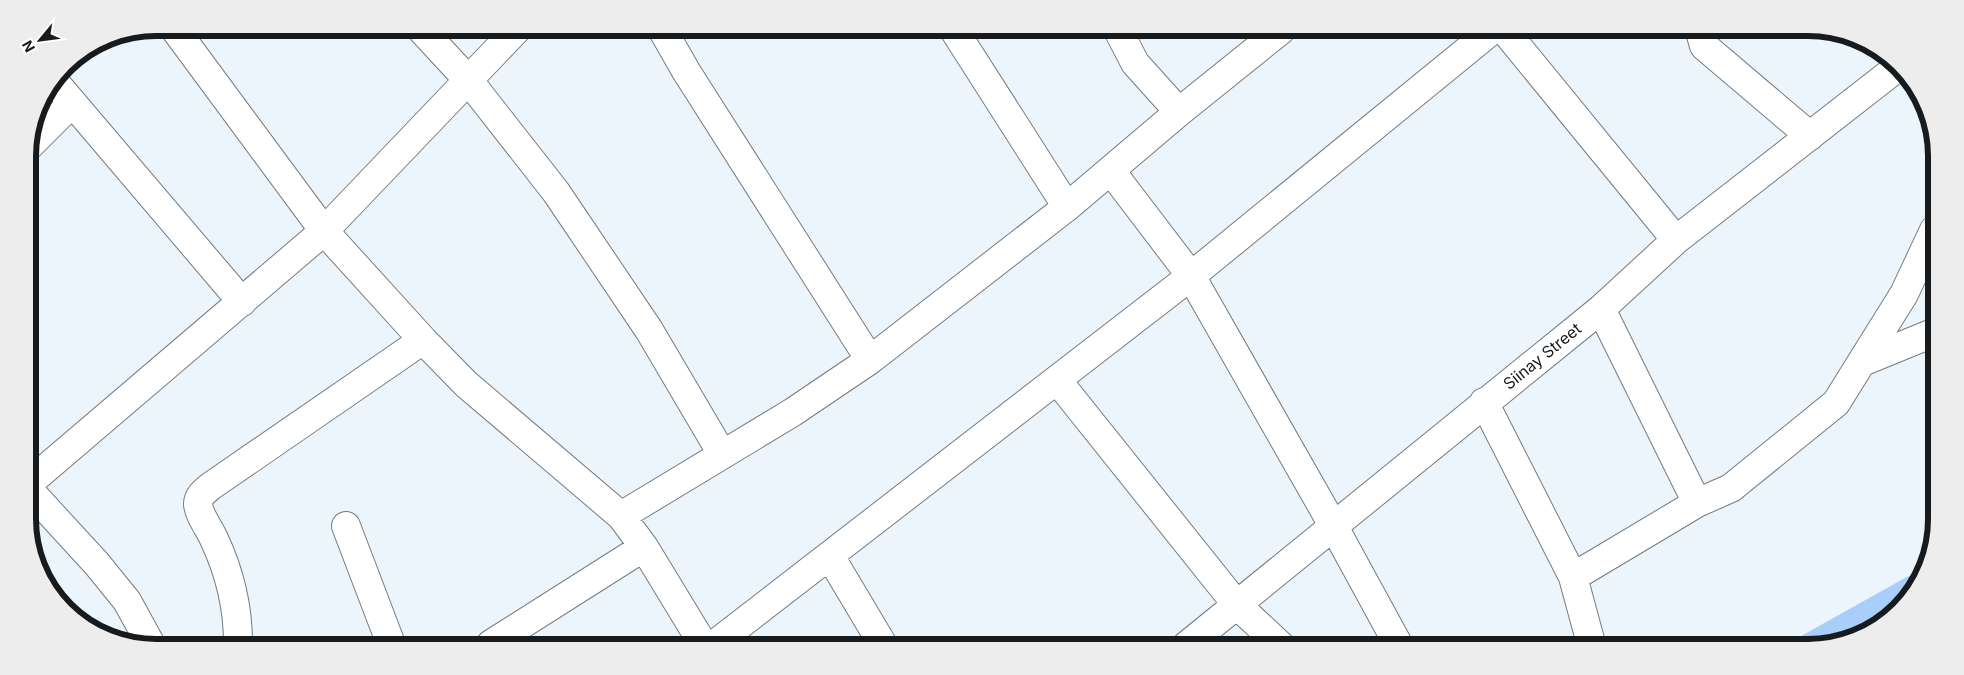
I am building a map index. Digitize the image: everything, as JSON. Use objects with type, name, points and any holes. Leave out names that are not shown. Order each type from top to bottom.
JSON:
[{"type":"street","points":[[1121,36],[1135,62],[1178,112]]},
{"type":"street","points":[[621,516],[793,412],[870,360],[1067,207],[1178,112],[1273,36]]},
{"type":"street","points":[[722,639],[1191,276],[1485,36]]},
{"type":"street","points":[[1510,36],[1676,240]]},
{"type":"street","points":[[1701,36],[1704,46],[1810,136]]},
{"type":"street","points":[[181,37],[324,231],[423,340],[466,384],[621,516],[644,547],[700,639]]},
{"type":"street","points":[[428,37],[469,81],[556,192],[649,330],[722,454]]},
{"type":"street","points":[[36,477],[324,231],[510,37]]},
{"type":"street","points":[[666,37],[686,71],[870,360]]},
{"type":"street","points":[[958,37],[1067,207]]},
{"type":"street","name":"Siinay Street","points":[[1195,638],[1334,527],[1484,402],[1601,309],[1676,240],[1893,72]]},
{"type":"street","points":[[59,86],[242,302]]},
{"type":"street","points":[[38,137],[72,102]]},
{"type":"street","points":[[1111,171],[1191,276],[1334,527],[1395,638]]},
{"type":"street","points":[[1573,577],[1697,503],[1731,488],[1836,403],[1904,294],[1928,243]]},
{"type":"street","points":[[1601,309],[1697,503]]},
{"type":"street","points":[[1862,362],[1928,335]]},
{"type":"street","points":[[238,639],[235,596],[215,540],[200,511],[198,504],[201,495],[423,340]]},
{"type":"street","points":[[1056,380],[1237,605],[1273,638]]},
{"type":"street","points":[[1484,402],[1573,577],[1590,638]]},
{"type":"street","points":[[36,498],[96,564],[126,601],[147,638]]},
{"type":"street","points":[[346,526],[389,639]]},
{"type":"street","points":[[499,639],[644,547]]},
{"type":"street","points":[[830,556],[879,639]]},
{"type":"waterway","points":[[1831,636],[1895,601]]}]
